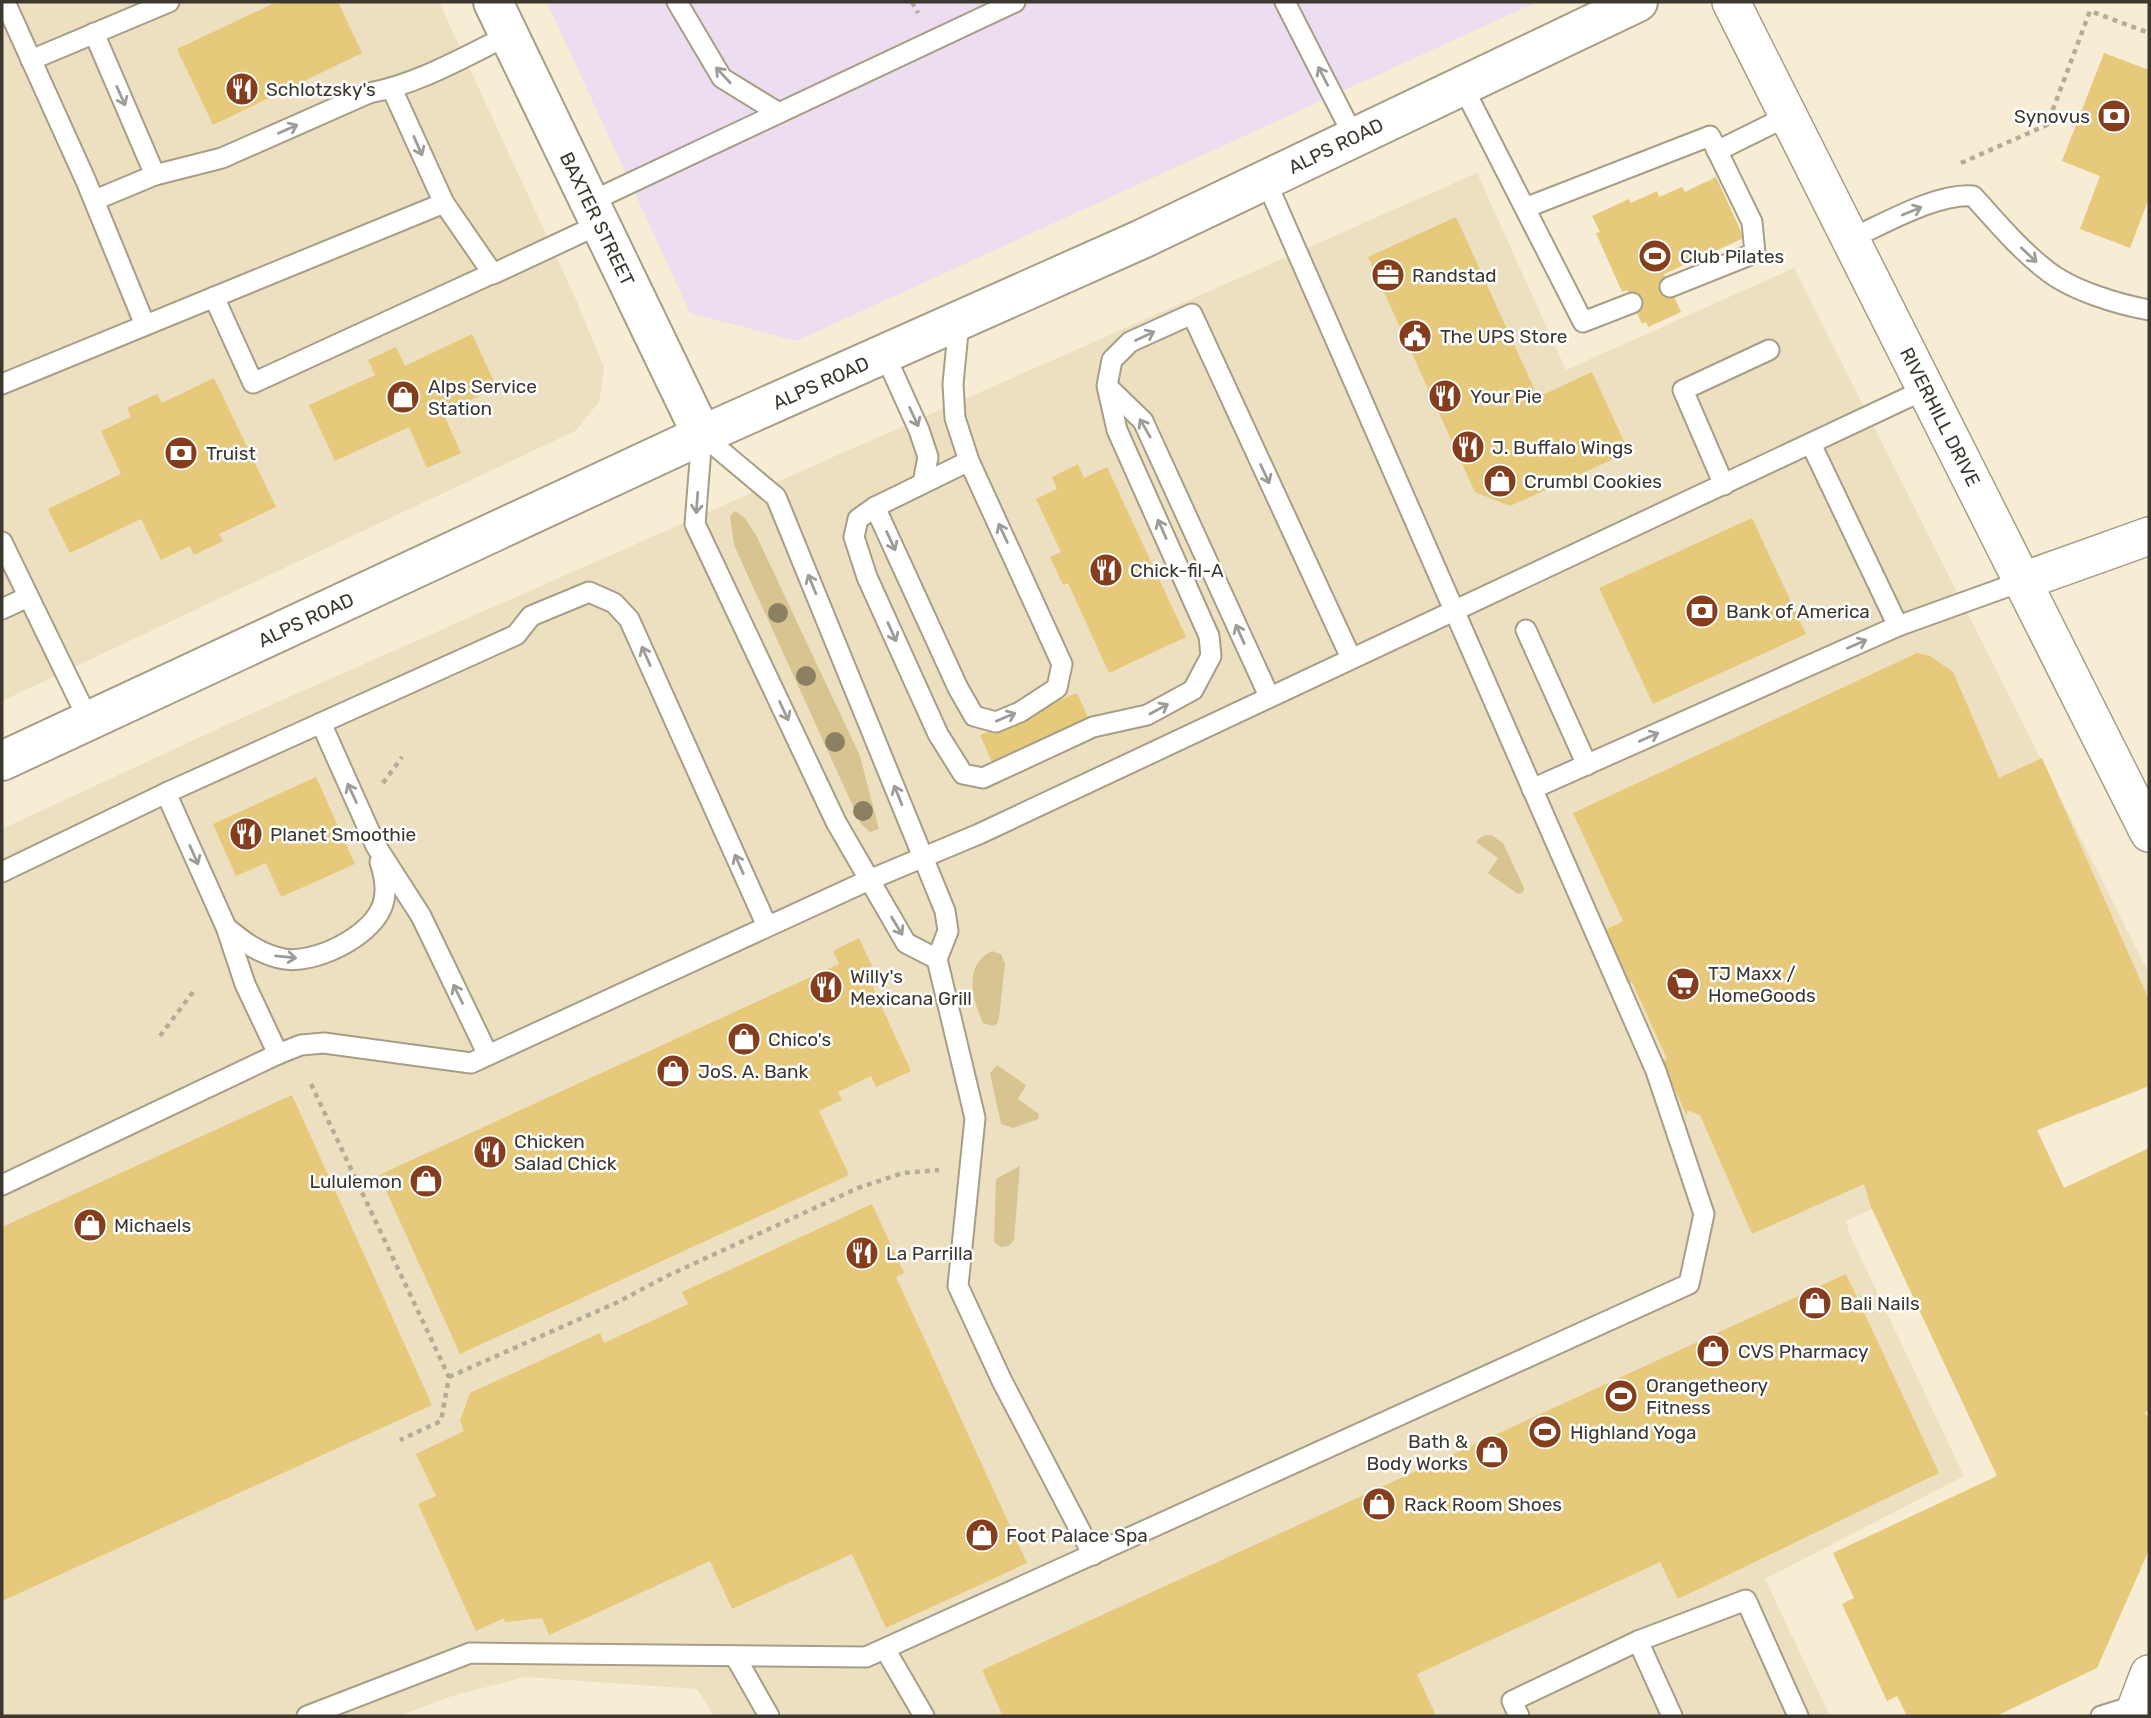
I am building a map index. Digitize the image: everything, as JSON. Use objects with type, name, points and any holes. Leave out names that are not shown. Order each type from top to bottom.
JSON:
[{"type":"main road","name":"ALPS ROAD","points":[[2,761],[702,435],[959,322],[1266,181],[1354,136],[1638,2]]},
{"type":"main road","name":"BAXTER STREET","points":[[501,18],[702,435]]},
{"type":"street","name":"RIVERHILL DRIVE","points":[[1731,2],[2149,833]]},
{"type":"street","points":[[2024,581],[2149,536]]},
{"type":"lane","points":[[5,2],[95,200],[145,325]]},
{"type":"lane","points":[[31,60],[169,2]]},
{"type":"lane","points":[[677,2],[722,78],[779,113]]},
{"type":"lane","points":[[214,297],[253,383],[493,273],[595,213],[779,113],[1015,2]]},
{"type":"lane","points":[[1285,2],[1354,136]]},
{"type":"lane","points":[[95,200],[155,175],[222,158],[369,93],[392,89],[449,65],[501,18]]},
{"type":"lane","points":[[94,33],[155,175]]},
{"type":"lane","points":[[1462,85],[1583,322],[1633,303]]},
{"type":"lane","points":[[392,89],[444,203],[493,273]]},
{"type":"lane","points":[[1717,151],[1788,116]]},
{"type":"lane","points":[[1525,208],[1710,136],[1752,222],[1755,253],[1670,287]]},
{"type":"lane","points":[[307,1716],[470,1653],[866,1657],[1689,1284],[1704,1214],[1656,1071],[1266,181]]},
{"type":"lane","points":[[1850,239],[1914,210],[1951,198],[1973,196],[2008,235],[2047,271],[2069,284],[2125,306],[2149,310]]},
{"type":"lane","points":[[2,384],[444,203]]},
{"type":"lane","points":[[969,460],[875,507],[858,519],[854,537],[867,577],[938,734],[963,774],[983,778],[1093,727],[1147,715],[1193,690],[1211,656],[1209,636],[1117,430],[1107,386],[1112,360],[1130,342],[1192,314],[1350,658]]},
{"type":"lane","points":[[875,507],[958,688],[974,716],[996,722],[1020,712],[1057,688],[1062,664],[969,460],[955,418],[953,384],[959,322]]},
{"type":"lane","points":[[1724,485],[1684,390],[1769,350]]},
{"type":"lane","points":[[885,355],[919,430],[928,457],[923,483]]},
{"type":"lane","points":[[1107,386],[1143,421],[1269,696]]},
{"type":"lane","points":[[2,1185],[301,1045],[324,1043],[471,1063],[767,926],[924,858],[1926,389]]},
{"type":"lane","points":[[702,435],[776,497],[944,911],[948,931],[937,959],[975,1118],[958,1286],[1002,1381],[1093,1555]]},
{"type":"lane","points":[[702,435],[695,524],[836,822],[906,943],[937,959]]},
{"type":"lane","points":[[1811,444],[1898,626]]},
{"type":"lane","points":[[2,542],[89,721]]},
{"type":"lane","points":[[1532,789],[1898,626],[2024,581]]},
{"type":"lane","points":[[2,872],[166,793],[516,635],[531,616],[589,592],[614,603],[629,619],[767,926]]},
{"type":"lane","points":[[2,609],[28,597]]},
{"type":"lane","points":[[1526,630],[1587,765]]},
{"type":"lane","points":[[226,927],[252,948],[285,959],[314,956],[341,946],[364,932],[381,909],[386,881],[376,846],[321,723]]},
{"type":"lane","points":[[166,793],[226,927],[245,985],[278,1054]]},
{"type":"lane","points":[[376,846],[421,916],[488,1055]]},
{"type":"lane","points":[[1519,1716],[1512,1701],[1638,1641],[1746,1600],[1798,1716]]},
{"type":"lane","points":[[1638,1641],[1672,1716]]},
{"type":"lane","points":[[885,1649],[924,1716]]},
{"type":"lane","points":[[734,1656],[769,1716]]},
{"type":"lane","points":[[2101,1716],[2140,1699]]},
{"type":"path","points":[[1949,168],[2047,125],[2090,11],[2149,33]]},
{"type":"path","points":[[376,792],[402,757]]},
{"type":"path","points":[[160,1036],[196,988]]},
{"type":"path","points":[[311,1084],[449,1377],[441,1421],[400,1440]]},
{"type":"path","points":[[449,1377],[618,1302],[667,1276],[858,1188],[903,1173],[931,1171]]},
{"type":"shaded area","points":[[2,2],[439,2],[574,295],[604,368],[599,402],[575,431],[2,701]]},
{"type":"shaded area","points":[[547,2],[1537,2],[796,341],[690,313]]},
{"type":"shaded area","points":[[1477,173],[1566,370],[1794,268],[2149,974],[2149,1086],[2056,1122],[1846,1221],[1850,1235],[1964,1476],[1765,1579],[1830,1716],[714,1716],[697,1689],[525,1677],[452,1696],[399,1716],[2,1716],[2,829],[237,720]]},
{"type":"shaded area","points":[[735,511],[745,518],[757,537],[860,756],[879,829],[870,832],[861,824],[734,545],[730,516]]},
{"type":"shaded area","points":[[1491,835],[1503,843],[1524,888],[1523,892],[1518,894],[1488,873],[1498,858],[1477,843],[1477,840]]},
{"type":"shaded area","points":[[992,951],[1001,954],[1005,964],[999,1018],[993,1026],[983,1023],[973,993],[977,965]]},
{"type":"shaded area","points":[[997,1065],[1026,1085],[1018,1099],[1039,1114],[1038,1119],[1013,1128],[1001,1124],[990,1073]]},
{"type":"shaded area","points":[[1020,1166],[1014,1240],[1009,1246],[1000,1247],[994,1242],[996,1179]]},
{"type":"building","name":"Schlotzsky's","points":[[277,2],[338,2],[362,53],[213,125],[177,49]]},
{"type":"building","name":"Synovus","points":[[2104,53],[2149,70],[2149,198],[2130,248],[2080,229],[2100,176],[2062,161]]},
{"type":"building","name":"Club Pilates","points":[[1716,177],[1744,238],[1664,274],[1681,312],[1648,327],[1646,322],[1642,324],[1627,290],[1622,292],[1596,233],[1600,232],[1592,216],[1629,199],[1631,203],[1657,191],[1659,197],[1682,187],[1685,192]]},
{"type":"building","points":[[1456,217],[1538,397],[1592,372],[1629,452],[1510,506],[1475,492],[1368,257]]},
{"type":"building","name":"Alps Service Station","points":[[472,334],[497,388],[443,413],[461,453],[427,468],[409,427],[335,461],[309,405],[375,375],[368,360],[396,347],[405,366]]},
{"type":"building","name":"Truist","points":[[214,378],[276,507],[219,534],[223,541],[194,555],[190,546],[161,560],[141,519],[70,553],[48,509],[121,474],[101,431],[131,417],[127,408],[157,394],[162,403]]},
{"type":"building","name":"Chick-fil-A","points":[[1078,464],[1084,478],[1107,467],[1186,637],[1109,673],[1068,583],[1063,585],[1050,557],[1061,552],[1036,499],[1057,489],[1052,477]]},
{"type":"building","name":"Bank of America","points":[[1752,518],[1806,634],[1653,704],[1599,588]]},
{"type":"building","points":[[1917,653],[1930,656],[1953,672],[1999,778],[2042,758],[2149,1000],[2149,1086],[2037,1130],[2064,1188],[2149,1148],[2149,1410],[2145,1412],[2149,1421],[2149,1550],[2097,1668],[1996,1716],[1907,1716],[1897,1696],[1887,1701],[1842,1604],[1854,1598],[1833,1553],[1997,1476],[1871,1207],[1864,1184],[1752,1234],[1700,1115],[1687,1110],[1687,1116],[1662,1062],[1667,1059],[1632,982],[1627,985],[1602,932],[1623,921],[1573,813]]},
{"type":"building","points":[[1077,693],[1097,737],[1000,780],[980,735]]},
{"type":"building","points":[[316,777],[355,864],[281,897],[266,863],[236,876],[213,824]]},
{"type":"building","points":[[859,938],[872,966],[865,970],[911,1071],[876,1087],[871,1076],[838,1092],[842,1100],[819,1111],[849,1175],[460,1354],[379,1175],[839,964],[833,951]]},
{"type":"building","points":[[292,1095],[432,1405],[2,1601],[2,1227]]},
{"type":"building","points":[[872,1204],[904,1273],[896,1277],[1027,1563],[886,1628],[852,1554],[732,1609],[710,1561],[549,1635],[542,1618],[505,1622],[504,1618],[476,1631],[418,1504],[436,1496],[416,1454],[464,1431],[460,1421],[470,1393],[600,1333],[604,1343],[688,1304],[682,1292]]},
{"type":"building","points":[[1846,1274],[1939,1473],[1678,1599],[1660,1562],[1417,1674],[1436,1716],[1003,1716],[982,1670]]},
{"type":"place","name":"Schlotzsky's","points":[[242,89]]},
{"type":"place","name":"Synovus","points":[[2114,116]]},
{"type":"place","name":"Club Pilates","points":[[1655,256]]},
{"type":"place","name":"Randstad","points":[[1388,275]]},
{"type":"place","name":"The UPS Store","points":[[1415,336]]},
{"type":"place","name":"Your Pie","points":[[1445,396]]},
{"type":"place","name":"Alps Service Station","points":[[403,397]]},
{"type":"place","name":"J. Buffalo Wings","points":[[1468,447]]},
{"type":"place","name":"Truist","points":[[181,453]]},
{"type":"place","name":"Crumbl Cookies","points":[[1500,481]]},
{"type":"place","name":"Chick-fil-A","points":[[1106,570]]},
{"type":"place","name":"Bank of America","points":[[1702,611]]},
{"type":"place","name":"Planet Smoothie","points":[[246,834]]},
{"type":"place","name":"TJ Maxx / HomeGoods","points":[[1683,984]]},
{"type":"place","name":"Willy's Mexicana Grill","points":[[826,987]]},
{"type":"place","name":"Chico's","points":[[744,1039]]},
{"type":"place","name":"JoS. A. Bank","points":[[673,1071]]},
{"type":"place","name":"Chicken Salad Chick","points":[[490,1152]]},
{"type":"place","name":"Lululemon","points":[[426,1181]]},
{"type":"place","name":"Michaels","points":[[90,1225]]},
{"type":"place","name":"La Parrilla","points":[[862,1253]]},
{"type":"place","name":"Bali Nails","points":[[1815,1303]]},
{"type":"place","name":"CVS Pharmacy","points":[[1713,1351]]},
{"type":"place","name":"Orangetheory Fitness","points":[[1621,1396]]},
{"type":"place","name":"Highland Yoga","points":[[1545,1432]]},
{"type":"place","name":"Bath & Body Works","points":[[1492,1452]]},
{"type":"place","name":"Rack Room Shoes","points":[[1379,1504]]},
{"type":"place","name":"Foot Palace Spa","points":[[982,1535]]}]
